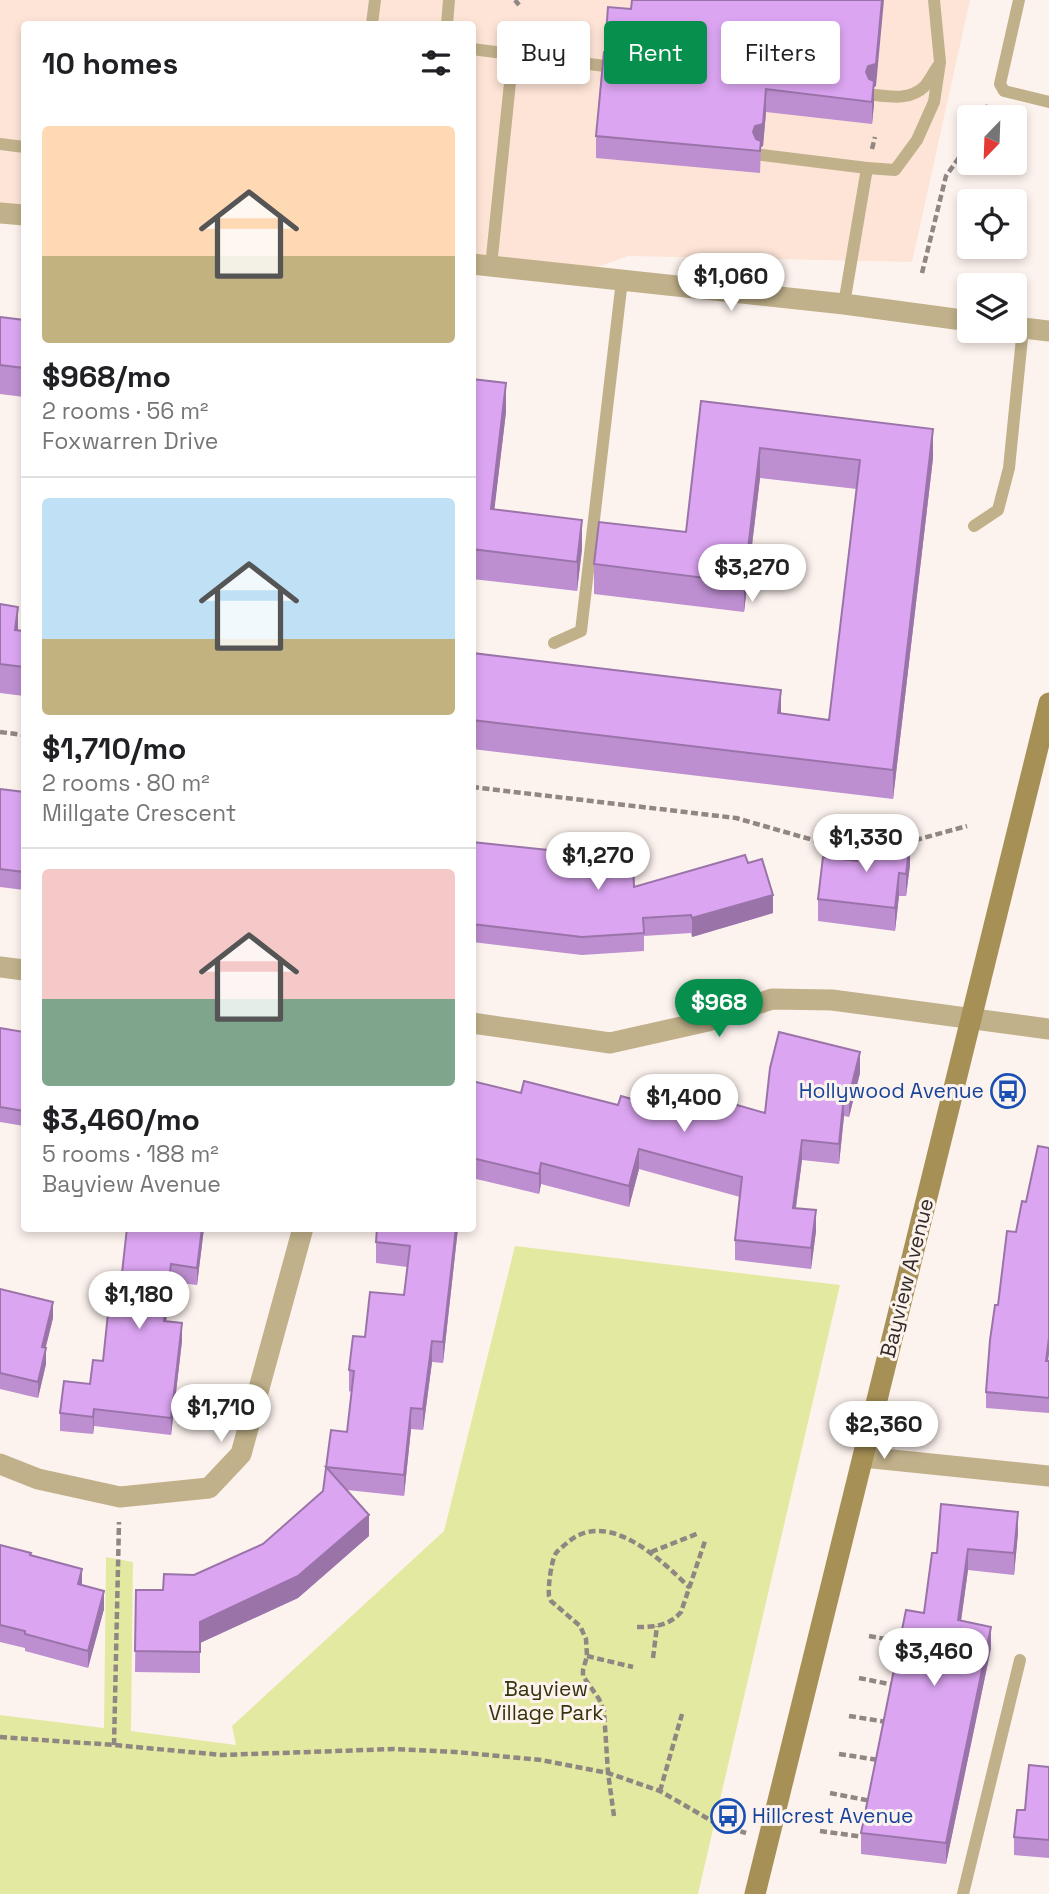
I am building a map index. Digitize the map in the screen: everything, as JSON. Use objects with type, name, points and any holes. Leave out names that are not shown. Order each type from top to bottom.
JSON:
[{"type":"main road","name":"Bayview Avenue","points":[[755,1894],[1049,703]]},
{"type":"street","points":[[0,213],[21,215]]},
{"type":"street","points":[[482,265],[844,304],[957,319]]},
{"type":"street","points":[[1027,329],[1049,331]]},
{"type":"street","points":[[0,967],[21,970]]},
{"type":"street","points":[[476,1024],[610,1043],[708,1021],[772,999],[831,1000],[1049,1029]]},
{"type":"street","points":[[0,1464],[38,1479],[120,1497],[209,1488],[241,1454],[302,1232]]},
{"type":"street","points":[[863,1457],[1049,1476]]},
{"type":"lane","points":[[372,21],[375,0]]},
{"type":"lane","points":[[447,21],[449,0]]},
{"type":"lane","points":[[762,155],[895,170],[917,141],[934,102],[940,62],[933,0]]},
{"type":"lane","points":[[1019,0],[1000,84],[1004,91],[1049,102]]},
{"type":"lane","points":[[476,49],[497,52]]},
{"type":"lane","points":[[875,95],[895,98],[908,96],[924,87],[940,62]]},
{"type":"lane","points":[[482,265],[509,84]]},
{"type":"lane","points":[[0,145],[21,147]]},
{"type":"lane","points":[[844,304],[867,168]]},
{"type":"lane","points":[[554,643],[581,631],[622,280]]},
{"type":"lane","points":[[974,526],[998,510],[1009,468],[1018,343]]},
{"type":"lane","points":[[963,1894],[1020,1660]]},
{"type":"path","points":[[515,0],[519,5]]},
{"type":"path","points":[[922,273],[946,176],[957,160]]},
{"type":"path","points":[[0,732],[21,735]]},
{"type":"path","points":[[476,787],[736,818],[834,846],[861,847]]},
{"type":"path","points":[[902,843],[967,826]]},
{"type":"path","points":[[114,1745],[120,1497]]},
{"type":"path","points":[[614,1816],[603,1708],[583,1676],[587,1656],[586,1639],[580,1626],[551,1601],[549,1596],[554,1556],[574,1538],[601,1530],[651,1552],[690,1588]]},
{"type":"path","points":[[651,1552],[699,1533]]},
{"type":"path","points":[[637,1627],[657,1626],[673,1620],[681,1612],[705,1541]]},
{"type":"path","points":[[653,1658],[657,1626]]},
{"type":"path","points":[[869,1636],[903,1643]]},
{"type":"path","points":[[587,1656],[633,1667]]},
{"type":"path","points":[[859,1678],[895,1685]]},
{"type":"path","points":[[660,1791],[682,1714]]},
{"type":"path","points":[[849,1716],[888,1722]]},
{"type":"path","points":[[0,1737],[222,1755],[387,1749],[541,1760],[608,1773],[660,1791],[717,1824]]},
{"type":"path","points":[[839,1754],[880,1760]]},
{"type":"path","points":[[830,1793],[872,1801]]},
{"type":"path","points":[[820,1831],[864,1837]]},
{"type":"shaded area","points":[[0,0],[970,0],[912,262],[628,256],[586,271],[476,259],[476,21],[21,21],[21,209],[0,207]]},
{"type":"green space","name":"Bayview Village Park","points":[[515,1246],[840,1285],[698,1894],[0,1894],[0,1715],[104,1728],[106,1557],[133,1562],[131,1731],[236,1745],[232,1726],[444,1531]]},
{"type":"building","points":[[632,0],[882,0],[876,64],[868,66],[866,72],[869,79],[874,81],[872,102],[766,89],[763,124],[755,126],[753,132],[756,139],[761,141],[760,151],[596,136],[604,52],[604,84],[707,84],[707,21],[607,21],[608,7],[631,9]]},
{"type":"building","points":[[0,317],[21,320],[21,368],[0,365]]},
{"type":"building","points":[[476,379],[506,383],[491,509],[582,520],[577,562],[476,549]]},
{"type":"building","points":[[701,401],[933,429],[893,770],[476,720],[476,653],[781,690],[778,713],[829,720],[860,460],[760,448],[744,583],[594,564],[599,522],[686,532]]},
{"type":"building","points":[[0,604],[18,607],[15,630],[21,631],[21,667],[0,664]]},
{"type":"building","points":[[0,789],[21,792],[21,872],[0,869]]},
{"type":"building","points":[[860,836],[910,842],[906,874],[899,873],[895,908],[818,899],[823,857],[857,861]]},
{"type":"building","points":[[476,842],[576,853],[575,865],[633,861],[634,887],[745,855],[748,863],[762,859],[773,895],[692,918],[691,915],[643,918],[644,933],[582,937],[476,924]]},
{"type":"building","points":[[0,1028],[21,1032],[21,1110],[0,1107]]},
{"type":"building","points":[[779,1032],[860,1052],[849,1096],[844,1095],[839,1144],[802,1140],[793,1208],[816,1210],[811,1248],[735,1240],[742,1177],[639,1149],[629,1186],[541,1163],[539,1174],[476,1159],[476,1082],[521,1093],[524,1081],[618,1105],[621,1096],[660,1107],[665,1090],[690,1098],[692,1092],[765,1113],[770,1068]]},
{"type":"building","points":[[1038,1146],[1049,1148],[1049,1338],[1046,1361],[1049,1361],[1049,1398],[986,1392],[990,1340],[995,1305],[998,1305],[1007,1231],[1016,1232],[1022,1201],[1026,1202]]},
{"type":"building","points":[[127,1232],[202,1232],[197,1268],[171,1264],[164,1321],[182,1323],[171,1418],[94,1409],[93,1417],[60,1413],[64,1381],[90,1384],[93,1360],[103,1361],[109,1304],[117,1305]]},
{"type":"building","points":[[377,1232],[456,1232],[443,1342],[432,1341],[423,1409],[411,1408],[404,1475],[326,1467],[331,1430],[347,1432],[354,1371],[349,1370],[353,1336],[365,1337],[370,1292],[404,1295],[410,1246],[376,1242]]},
{"type":"building","points":[[0,1289],[53,1302],[42,1347],[46,1348],[38,1382],[0,1373]]},
{"type":"building","points":[[326,1467],[369,1515],[298,1576],[200,1622],[200,1652],[135,1651],[136,1590],[163,1590],[164,1574],[194,1575],[263,1544],[323,1491]]},
{"type":"building","points":[[941,1504],[1018,1512],[1014,1553],[968,1549],[958,1620],[991,1627],[946,1843],[861,1833],[906,1610],[924,1613],[932,1553],[937,1553]]},
{"type":"building","points":[[0,1545],[82,1569],[78,1584],[104,1591],[88,1651],[0,1625]]},
{"type":"building","points":[[1029,1765],[1049,1767],[1049,1840],[1014,1837],[1017,1810],[1025,1810]]},
{"type":"place","name":"Hollywood Avenue","points":[[1008,1091]]},
{"type":"place","name":"Hillcrest Avenue","points":[[728,1816]]}]
